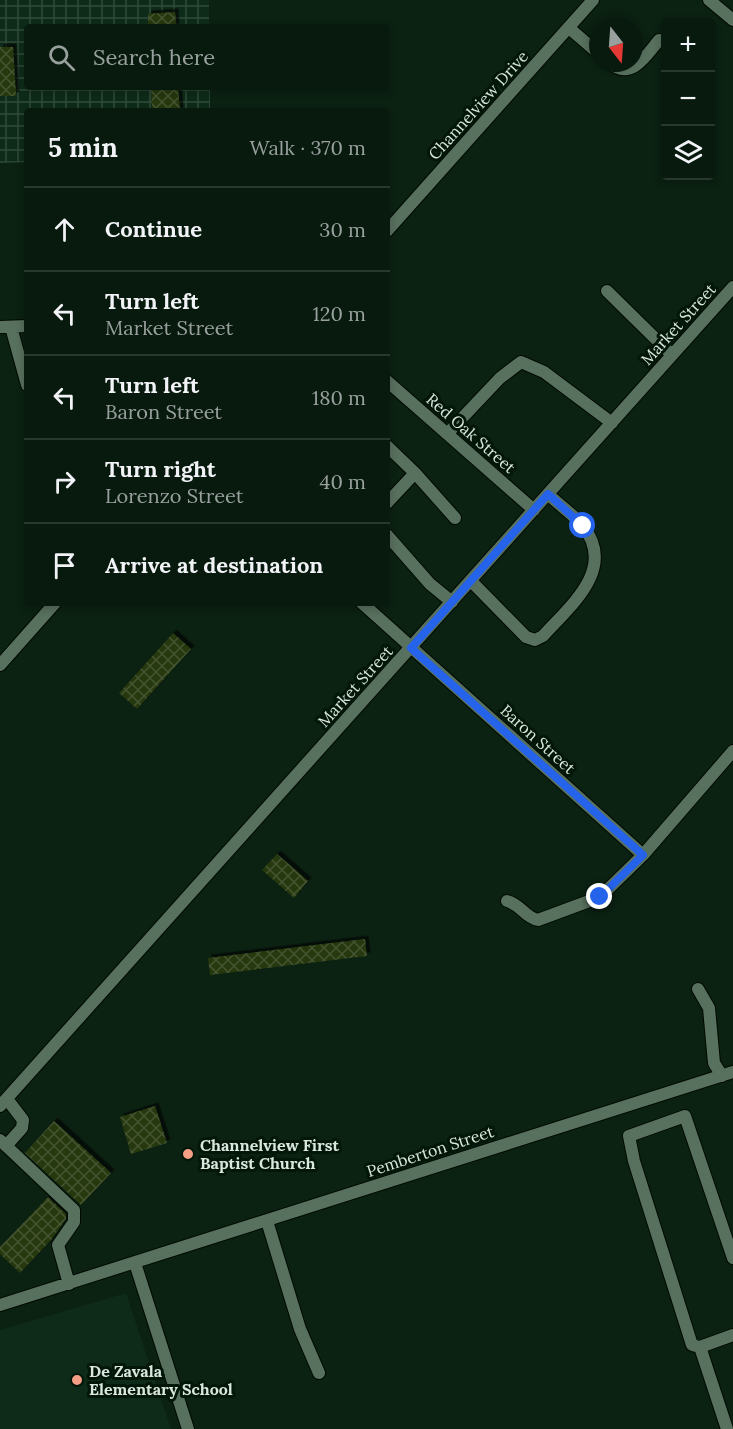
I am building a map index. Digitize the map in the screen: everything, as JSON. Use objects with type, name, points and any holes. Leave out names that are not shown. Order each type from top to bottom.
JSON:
[{"type":"street","name":"Channelview Drive","points":[[390,228],[593,0]]},
{"type":"street","points":[[709,0],[733,20]]},
{"type":"street","points":[[569,28],[589,45]]},
{"type":"street","points":[[643,59],[659,40]]},
{"type":"street","name":"Market Street","points":[[3,1102],[733,287]]},
{"type":"street","points":[[607,291],[672,355]]},
{"type":"street","points":[[24,326],[6,327],[24,377]]},
{"type":"street","points":[[447,434],[500,378],[521,362],[544,372],[612,423]]},
{"type":"street","name":"Red Oak Street","points":[[390,384],[534,510]]},
{"type":"street","points":[[390,449],[455,518]]},
{"type":"street","points":[[390,500],[415,473]]},
{"type":"street","points":[[471,581],[526,637],[535,640],[543,636],[587,588],[594,574],[594,552],[590,539],[583,526],[548,494]]},
{"type":"street","points":[[390,538],[430,584],[452,602]]},
{"type":"street","points":[[0,665],[53,606]]},
{"type":"street","name":"Baron Street","points":[[365,606],[643,855]]},
{"type":"street","points":[[507,901],[517,904],[529,918],[538,920],[600,897],[643,855],[733,751]]},
{"type":"street","points":[[698,989],[709,1008],[714,1063],[728,1074]]},
{"type":"street","name":"Pemberton Street","points":[[0,1305],[728,1074]]},
{"type":"street","points":[[3,1102],[23,1120],[22,1128],[3,1143],[74,1210],[74,1222],[58,1245],[69,1284]]},
{"type":"street","points":[[733,1258],[685,1116],[630,1136],[634,1161],[692,1345],[700,1347],[733,1335]]},
{"type":"street","points":[[267,1221],[300,1329],[319,1373]]},
{"type":"street","points":[[135,1263],[188,1429]]},
{"type":"street","points":[[700,1347],[727,1429]]},
{"type":"shaded area","points":[[0,0],[209,0],[209,24],[24,24],[24,90],[210,90],[210,108],[24,108],[24,162],[0,163]]},
{"type":"shaded area","name":"De Zavala Elementary School","points":[[126,1293],[171,1429],[0,1429],[0,1330]]},
{"type":"building","points":[[175,12],[176,24],[148,24],[148,14]]},
{"type":"building","points":[[0,47],[13,47],[16,96],[0,96]]},
{"type":"building","points":[[151,90],[178,90],[180,108],[152,108]]},
{"type":"building","points":[[173,633],[191,649],[137,709],[119,693]]},
{"type":"building","points":[[277,854],[308,881],[294,898],[262,870]]},
{"type":"building","points":[[365,939],[367,956],[210,975],[208,958]]},
{"type":"building","points":[[155,1106],[167,1143],[131,1154],[120,1117]]},
{"type":"building","points":[[54,1121],[111,1173],[81,1205],[25,1153]]},
{"type":"building","points":[[48,1197],[66,1214],[66,1219],[51,1240],[20,1273],[0,1254],[0,1247]]},
{"type":"place","name":"Channelview First Baptist Church","points":[[188,1154]]},
{"type":"place","name":"De Zavala Elementary School","points":[[77,1380]]},
{"type":"route","points":[[583,526],[548,494],[411,648],[643,855],[600,897]]}]
